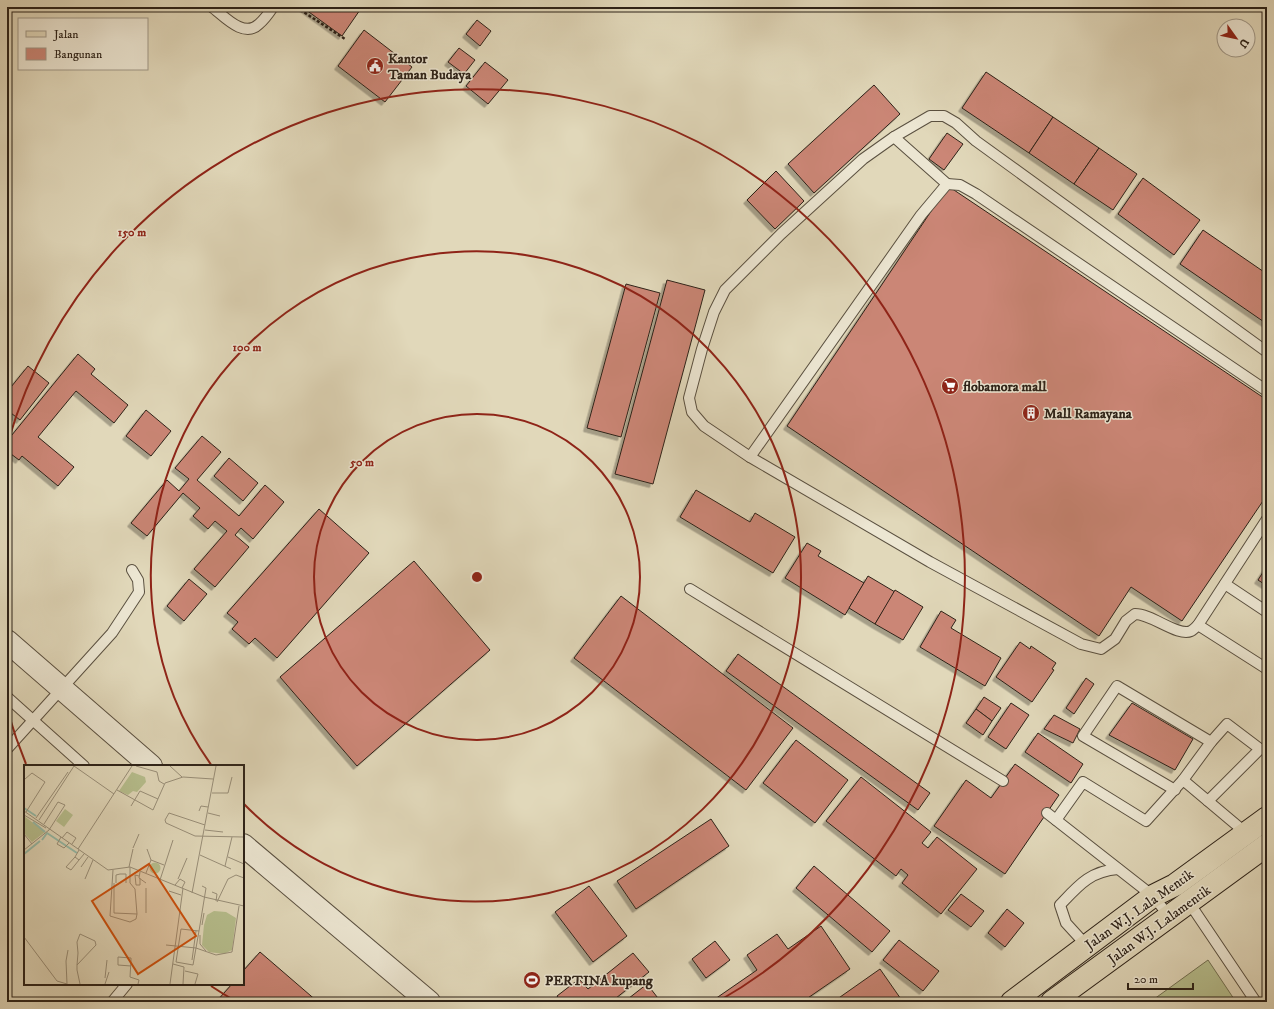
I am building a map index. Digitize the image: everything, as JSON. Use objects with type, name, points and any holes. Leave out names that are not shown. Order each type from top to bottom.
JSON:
[{"type":"main road","name":"Jalan W.J. Lala Mentik","points":[[1012,1002],[1153,896],[1175,885],[1267,818]]},
{"type":"main road","name":"Jalan W.J. Lalamentik","points":[[1052,1002],[1267,845]]},
{"type":"street","points":[[7,641],[150,765]]},
{"type":"street","points":[[244,846],[429,1002]]},
{"type":"lane","points":[[212,7],[241,28],[250,29],[260,24],[273,7]]},
{"type":"lane","points":[[1267,352],[976,141],[956,123],[944,116],[930,116],[894,137],[863,159],[781,234],[725,290],[714,312],[689,398],[692,412],[704,426],[750,457],[930,562],[1081,644],[1101,649],[1115,639],[1126,621],[1134,614],[1149,616],[1178,631],[1185,633],[1192,631],[1198,625],[1267,519]]},
{"type":"lane","points":[[894,137],[947,184],[960,185],[976,194],[1267,391]]},
{"type":"lane","points":[[750,457],[920,215],[947,184]]},
{"type":"lane","points":[[7,748],[112,633],[139,592],[138,580],[132,570]]},
{"type":"lane","points":[[1225,584],[1267,612]]},
{"type":"lane","points":[[690,589],[1002,781]]},
{"type":"lane","points":[[1198,625],[1267,669]]},
{"type":"lane","points":[[1175,790],[1083,736],[1117,686],[1211,742]]},
{"type":"lane","points":[[7,697],[83,765]]},
{"type":"lane","points":[[1056,820],[1082,782],[1146,821],[1175,790],[1211,742],[1227,724],[1260,749],[1208,801]]},
{"type":"lane","points":[[1183,780],[1246,833]]},
{"type":"lane","points":[[1047,813],[1153,896],[1169,916]]},
{"type":"lane","points":[[1087,946],[1066,923],[1060,905],[1083,881],[1106,870],[1118,869]]},
{"type":"lane","points":[[1175,885],[1189,902],[1256,1002]]},
{"type":"lane","points":[[112,1002],[126,985]]},
{"type":"path","points":[[296,7],[345,39]]},
{"type":"green space","points":[[1208,960],[1236,1002],[1150,1002]]},
{"type":"building","points":[[302,7],[362,7],[342,36]]},
{"type":"building","points":[[477,20],[491,31],[480,46],[466,34]]},
{"type":"building","name":"Kantor Taman Budaya","points":[[364,30],[412,67],[385,102],[338,66]]},
{"type":"building","points":[[459,48],[475,60],[464,74],[448,62]]},
{"type":"building","points":[[485,62],[508,80],[488,104],[466,86]]},
{"type":"building","points":[[986,72],[1053,117],[1029,153],[962,108]]},
{"type":"building","points":[[874,85],[900,114],[814,193],[788,164]]},
{"type":"building","points":[[1053,117],[1099,148],[1074,184],[1029,153]]},
{"type":"building","points":[[947,133],[963,144],[944,170],[929,159]]},
{"type":"building","points":[[1099,148],[1137,174],[1113,210],[1074,184]]},
{"type":"building","points":[[776,171],[804,201],[775,229],[747,200]]},
{"type":"building","points":[[1143,178],[1200,220],[1174,255],[1118,214]]},
{"type":"building","name":"Mall Ramayana","points":[[948,186],[1267,400],[1267,495],[1182,621],[1131,587],[1099,636],[787,426]]},
{"type":"building","points":[[1203,230],[1267,274],[1267,324],[1180,264]]},
{"type":"building","points":[[667,280],[705,290],[653,484],[615,474]]},
{"type":"building","points":[[626,284],[660,293],[621,437],[587,428]]},
{"type":"building","points":[[78,354],[95,369],[91,374],[128,405],[114,423],[76,391],[38,437],[74,467],[58,486],[22,456],[19,460],[7,451],[7,441]]},
{"type":"building","points":[[28,366],[49,383],[20,420],[7,410],[7,392]]},
{"type":"building","points":[[146,410],[171,431],[151,456],[126,436]]},
{"type":"building","points":[[202,436],[221,452],[197,480],[239,516],[265,485],[284,502],[253,539],[241,528],[235,535],[249,547],[215,587],[194,569],[227,531],[215,521],[208,529],[193,516],[200,508],[183,493],[147,536],[131,523],[167,480],[179,491],[189,479],[175,468]]},
{"type":"building","points":[[229,458],[258,483],[243,501],[214,476]]},
{"type":"building","points":[[696,490],[750,522],[755,513],[795,537],[773,573],[680,517]]},
{"type":"building","points":[[319,509],[369,553],[277,658],[255,638],[249,644],[232,629],[238,622],[227,613]]},
{"type":"building","points":[[807,543],[821,551],[818,556],[864,583],[845,615],[785,578]]},
{"type":"building","points":[[414,561],[490,650],[357,766],[280,677]]},
{"type":"building","points":[[1267,566],[1267,586],[1258,580]]},
{"type":"building","points":[[868,576],[895,592],[875,624],[849,608]]},
{"type":"building","points":[[189,579],[207,594],[184,621],[167,606]]},
{"type":"building","points":[[895,590],[923,607],[903,640],[875,624]]},
{"type":"building","points":[[621,596],[793,728],[746,790],[574,658]]},
{"type":"building","points":[[941,611],[956,620],[951,628],[1001,658],[985,686],[920,647]]},
{"type":"building","points":[[1020,642],[1030,649],[1031,646],[1056,663],[1052,669],[1054,670],[1032,702],[996,677]]},
{"type":"building","points":[[738,654],[930,793],[918,810],[726,671]]},
{"type":"building","points":[[1086,678],[1094,684],[1074,714],[1066,708]]},
{"type":"building","points":[[984,697],[1001,708],[992,721],[976,709]]},
{"type":"building","points":[[1011,703],[1029,715],[1006,749],[988,737]]},
{"type":"building","points":[[1132,703],[1193,739],[1175,770],[1109,735]]},
{"type":"building","points":[[976,709],[992,721],[983,735],[966,723]]},
{"type":"building","points":[[1054,715],[1080,729],[1073,743],[1044,729]]},
{"type":"building","points":[[1038,733],[1083,764],[1071,783],[1025,752]]},
{"type":"building","points":[[796,740],[848,780],[815,823],[763,783]]},
{"type":"building","points":[[1015,764],[1059,795],[1005,874],[934,826],[966,780],[991,798]]},
{"type":"building","points":[[861,777],[931,832],[922,843],[928,848],[937,837],[977,869],[941,914],[902,883],[908,875],[901,869],[896,876],[826,821]]},
{"type":"building","points":[[711,819],[729,846],[636,909],[617,881]]},
{"type":"building","points":[[814,866],[890,931],[872,952],[796,888]]},
{"type":"building","points":[[589,886],[627,936],[593,962],[555,912]]},
{"type":"building","points":[[961,894],[984,911],[971,927],[948,910]]},
{"type":"building","points":[[1007,909],[1024,923],[1005,947],[988,933]]},
{"type":"building","points":[[821,926],[850,969],[802,1002],[717,1002],[715,999],[757,970],[747,955],[777,934],[788,949]]},
{"type":"building","points":[[899,940],[939,971],[923,991],[883,960]]},
{"type":"building","points":[[715,941],[730,960],[706,978],[692,959]]},
{"type":"building","points":[[260,952],[318,1002],[216,1002],[231,985],[244,985],[244,970]]},
{"type":"building","points":[[633,953],[649,972],[611,1002],[562,1002],[557,996],[579,979],[588,989]]},
{"type":"building","points":[[880,969],[903,1002],[833,1002]]},
{"type":"building","points":[[647,984],[661,1002],[624,1002]]},
{"type":"place","name":"Kantor Taman Budaya","points":[[375,66]]},
{"type":"place","name":"flobamora mall","points":[[950,386]]},
{"type":"place","name":"Mall Ramayana","points":[[1031,413]]},
{"type":"place","name":"PERTINA kupang","points":[[532,980]]}]
